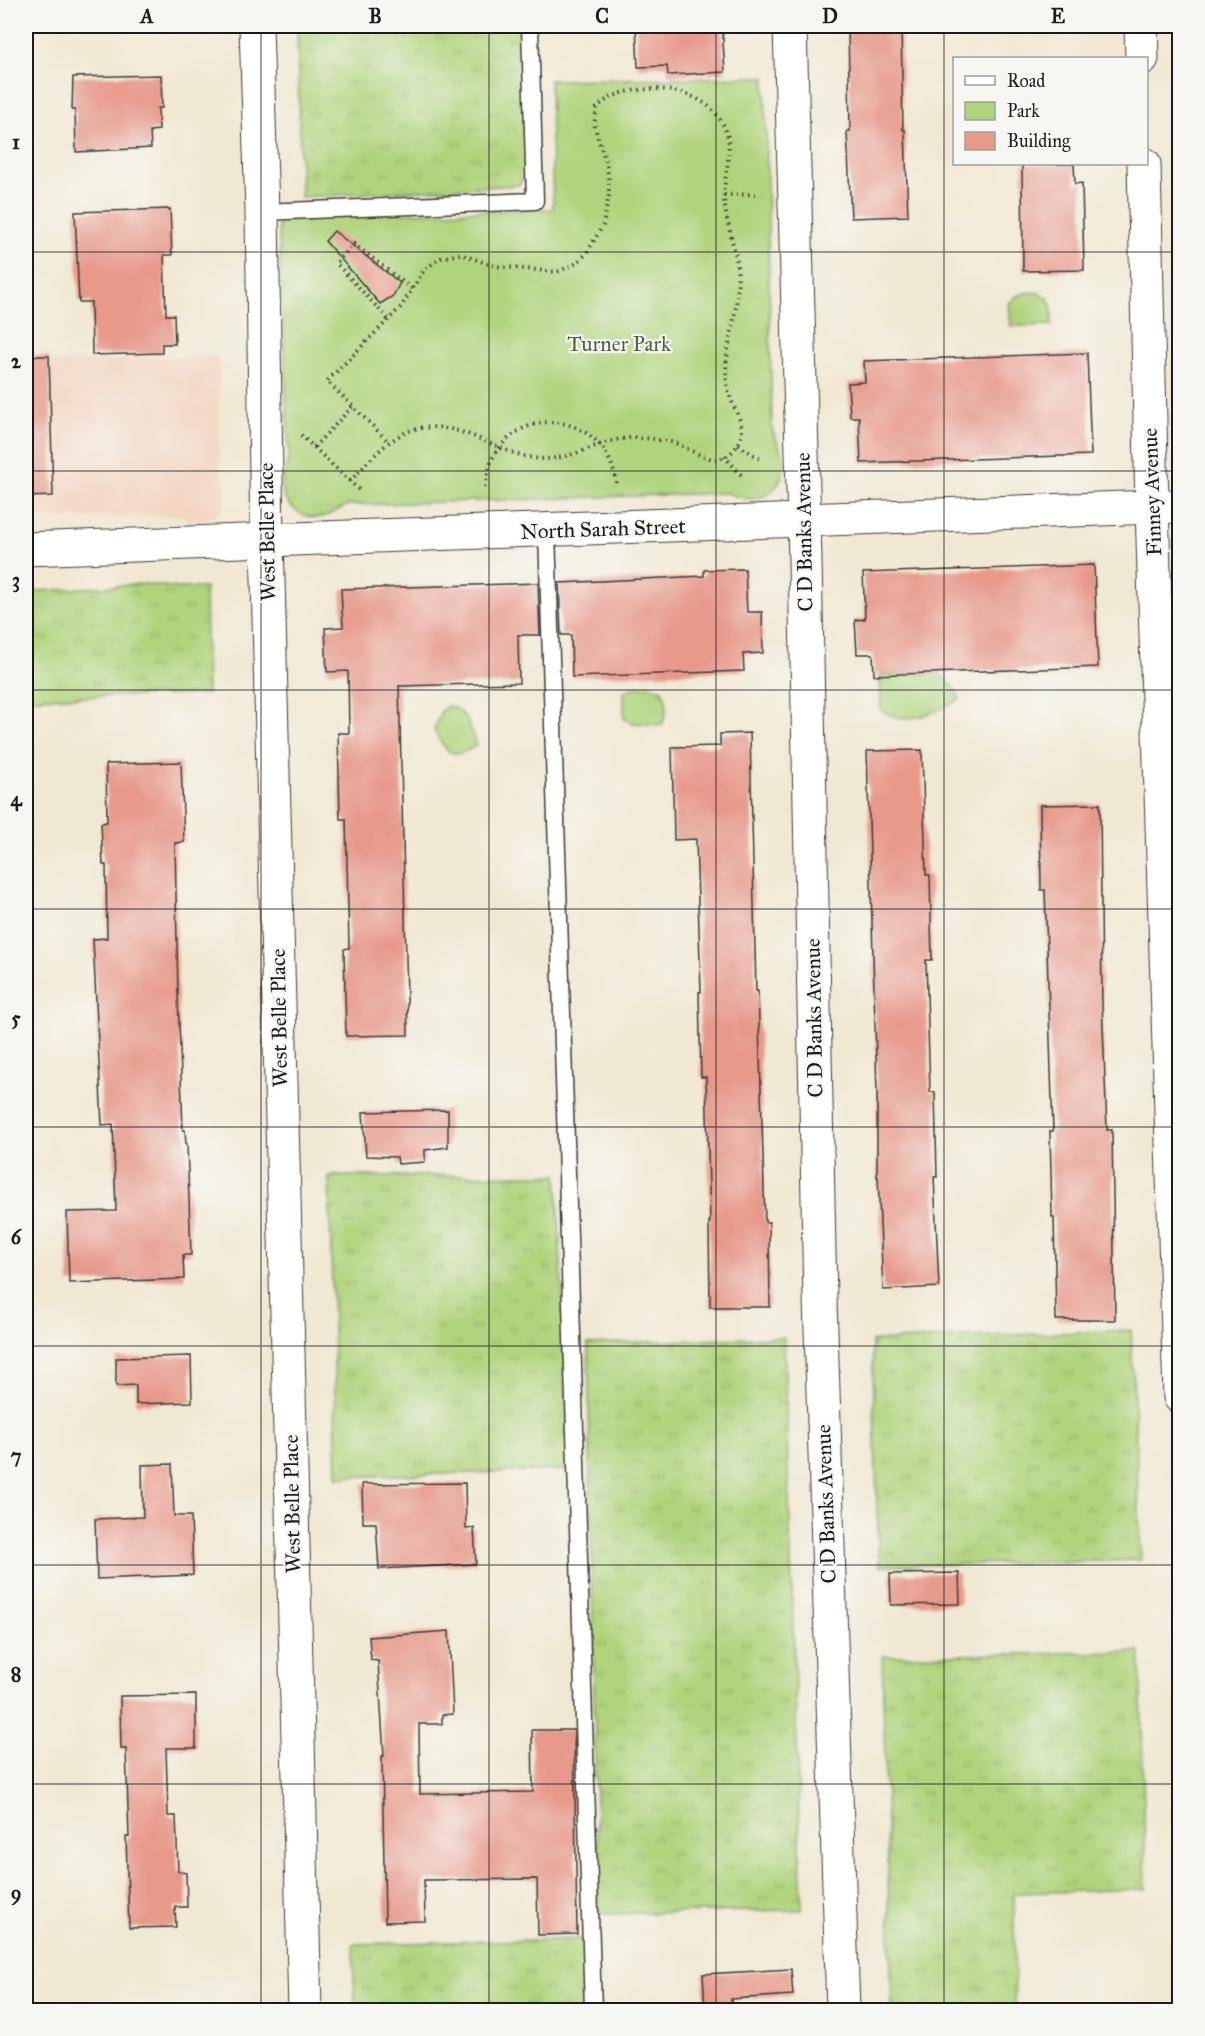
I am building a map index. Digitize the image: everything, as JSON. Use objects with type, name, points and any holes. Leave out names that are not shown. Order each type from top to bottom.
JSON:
[{"type":"street","name":"West Belle Place","points":[[256,26],[305,2010]]},
{"type":"street","name":"C D Banks Avenue","points":[[790,26],[804,521],[820,1299],[843,2010]]},
{"type":"street","points":[[1141,26],[1142,57]]},
{"type":"street","name":"Finney Avenue","points":[[1144,165],[1166,506],[1179,1397]]},
{"type":"street","name":"North Sarah Street","points":[[26,549],[1166,506]]},
{"type":"lane","points":[[262,212],[535,201],[530,26]]},
{"type":"lane","points":[[547,531],[593,2010]]},
{"type":"path","points":[[350,481],[389,442],[408,432],[430,427],[454,431],[520,455],[550,459],[578,454],[622,439],[655,439],[674,443],[713,460],[733,451],[742,438],[742,429],[728,392],[726,368],[726,357],[736,308],[737,265],[724,195],[729,152],[722,122],[708,105],[690,96],[654,89],[637,90],[612,96],[597,108],[594,117],[596,136],[607,166],[609,182],[606,210],[603,225],[577,263],[557,272],[494,266],[460,254],[446,256],[425,269],[401,307],[327,381],[389,442]]},
{"type":"path","points":[[724,195],[755,194]]},
{"type":"path","points":[[389,319],[336,263],[354,244],[412,289]]},
{"type":"path","points":[[314,447],[353,406]]},
{"type":"path","points":[[485,486],[492,461],[499,447],[517,432],[539,422],[566,423],[588,434],[601,445],[609,456],[616,483]]},
{"type":"path","points":[[302,435],[360,491]]},
{"type":"path","points":[[738,445],[762,460]]},
{"type":"path","points":[[724,456],[744,478]]},
{"type":"shaded area","points":[[218,356],[220,473],[226,485],[226,497],[224,507],[217,515],[199,522],[181,515],[26,519],[26,363]]},
{"type":"green space","points":[[297,26],[526,26],[527,175],[518,185],[301,197]]},
{"type":"green space","name":"Turner Park","points":[[765,77],[772,429],[784,464],[781,478],[774,489],[762,497],[749,499],[727,493],[348,505],[325,516],[315,518],[302,514],[290,505],[283,494],[282,487],[289,455],[278,216],[553,209],[550,80]]},
{"type":"green space","points":[[1029,292],[1039,293],[1048,298],[1052,309],[1052,325],[1011,326],[1009,303],[1017,296]]},
{"type":"green space","points":[[145,584],[205,588],[207,694],[26,698],[26,592]]},
{"type":"green space","points":[[938,673],[953,686],[960,699],[931,713],[911,718],[901,718],[881,710],[880,675]]},
{"type":"green space","points":[[651,686],[662,690],[666,699],[666,711],[662,725],[633,723],[624,719],[624,691]]},
{"type":"green space","points":[[447,706],[464,715],[476,745],[461,753],[456,754],[446,749],[434,730],[441,711]]},
{"type":"green space","points":[[557,1175],[570,1470],[337,1477],[329,1176]]},
{"type":"green space","points":[[1131,1330],[1141,1560],[879,1566],[872,1341]]},
{"type":"green space","points":[[784,1337],[802,1910],[598,1914],[588,1344]]},
{"type":"green space","points":[[1140,1652],[1146,1889],[1014,1893],[1015,2010],[892,2010],[882,1656]]},
{"type":"green space","points":[[587,1939],[589,2010],[355,2010],[353,1944]]},
{"type":"building","points":[[636,26],[722,26],[725,72],[668,75],[667,66],[638,67]]},
{"type":"building","points":[[848,26],[901,26],[903,130],[905,130],[908,216],[851,218],[847,131],[850,131]]},
{"type":"building","points":[[161,75],[162,108],[158,108],[159,130],[150,131],[151,148],[76,152],[75,110],[72,110],[73,77]]},
{"type":"building","points":[[1022,165],[1074,165],[1075,184],[1082,183],[1084,270],[1023,271]]},
{"type":"building","points":[[170,209],[172,255],[164,255],[166,315],[174,315],[175,344],[162,344],[162,353],[92,355],[91,302],[79,302],[75,212]]},
{"type":"building","points":[[334,231],[400,283],[393,296],[380,304],[325,241]]},
{"type":"building","points":[[1087,353],[1091,455],[861,463],[859,417],[850,417],[848,383],[865,382],[864,361]]},
{"type":"building","points":[[26,356],[49,356],[53,496],[26,497]]},
{"type":"building","points":[[1094,565],[1098,667],[874,675],[873,654],[857,654],[855,620],[865,619],[863,573]]},
{"type":"building","points":[[745,569],[747,612],[762,612],[763,653],[743,654],[744,671],[572,677],[571,635],[561,635],[559,583],[704,576],[704,570]]},
{"type":"building","points":[[538,583],[540,635],[518,635],[519,683],[399,686],[408,1035],[346,1036],[344,949],[349,948],[346,819],[340,819],[338,733],[349,733],[348,671],[327,672],[325,628],[343,627],[341,589]]},
{"type":"building","points":[[750,733],[756,991],[758,991],[765,1222],[769,1222],[770,1307],[710,1307],[706,1077],[701,1077],[696,839],[674,840],[672,747],[720,746],[720,734]]},
{"type":"building","points":[[922,750],[926,875],[930,875],[932,960],[926,960],[930,1092],[935,1092],[937,1177],[934,1177],[939,1287],[883,1290],[877,1177],[877,1092],[867,751]]},
{"type":"building","points":[[181,762],[184,842],[175,843],[178,996],[191,1255],[183,1255],[184,1279],[69,1283],[67,1212],[116,1211],[113,1124],[102,1125],[93,939],[107,938],[106,865],[103,865],[101,823],[107,822],[106,764]]},
{"type":"building","points":[[1100,804],[1102,1001],[1107,1130],[1112,1130],[1115,1320],[1056,1320],[1050,1131],[1053,1131],[1045,890],[1041,890],[1040,805]]},
{"type":"building","points":[[448,1110],[448,1147],[425,1150],[425,1162],[398,1164],[397,1157],[366,1156],[363,1112]]},
{"type":"building","points":[[191,1356],[192,1402],[136,1404],[136,1385],[116,1386],[116,1358]]},
{"type":"building","points":[[172,1464],[174,1516],[191,1516],[193,1575],[97,1579],[95,1519],[143,1517],[142,1465]]},
{"type":"building","points":[[465,1483],[466,1529],[474,1528],[476,1564],[379,1569],[376,1523],[363,1523],[362,1484]]},
{"type":"building","points":[[959,1573],[960,1604],[891,1605],[890,1574]]},
{"type":"building","points":[[449,1631],[453,1714],[442,1715],[442,1724],[419,1724],[420,1794],[533,1792],[532,1730],[574,1730],[577,1934],[538,1935],[537,1879],[424,1880],[425,1921],[385,1922],[382,1756],[384,1756],[378,1661],[371,1660],[369,1637]]},
{"type":"building","points":[[196,1695],[196,1748],[166,1748],[168,1816],[176,1816],[178,1871],[186,1873],[187,1907],[175,1907],[176,1927],[129,1928],[126,1749],[121,1749],[120,1696]]},
{"type":"building","points":[[791,1969],[793,1995],[731,1999],[732,2010],[705,2010],[703,1974]]}]
